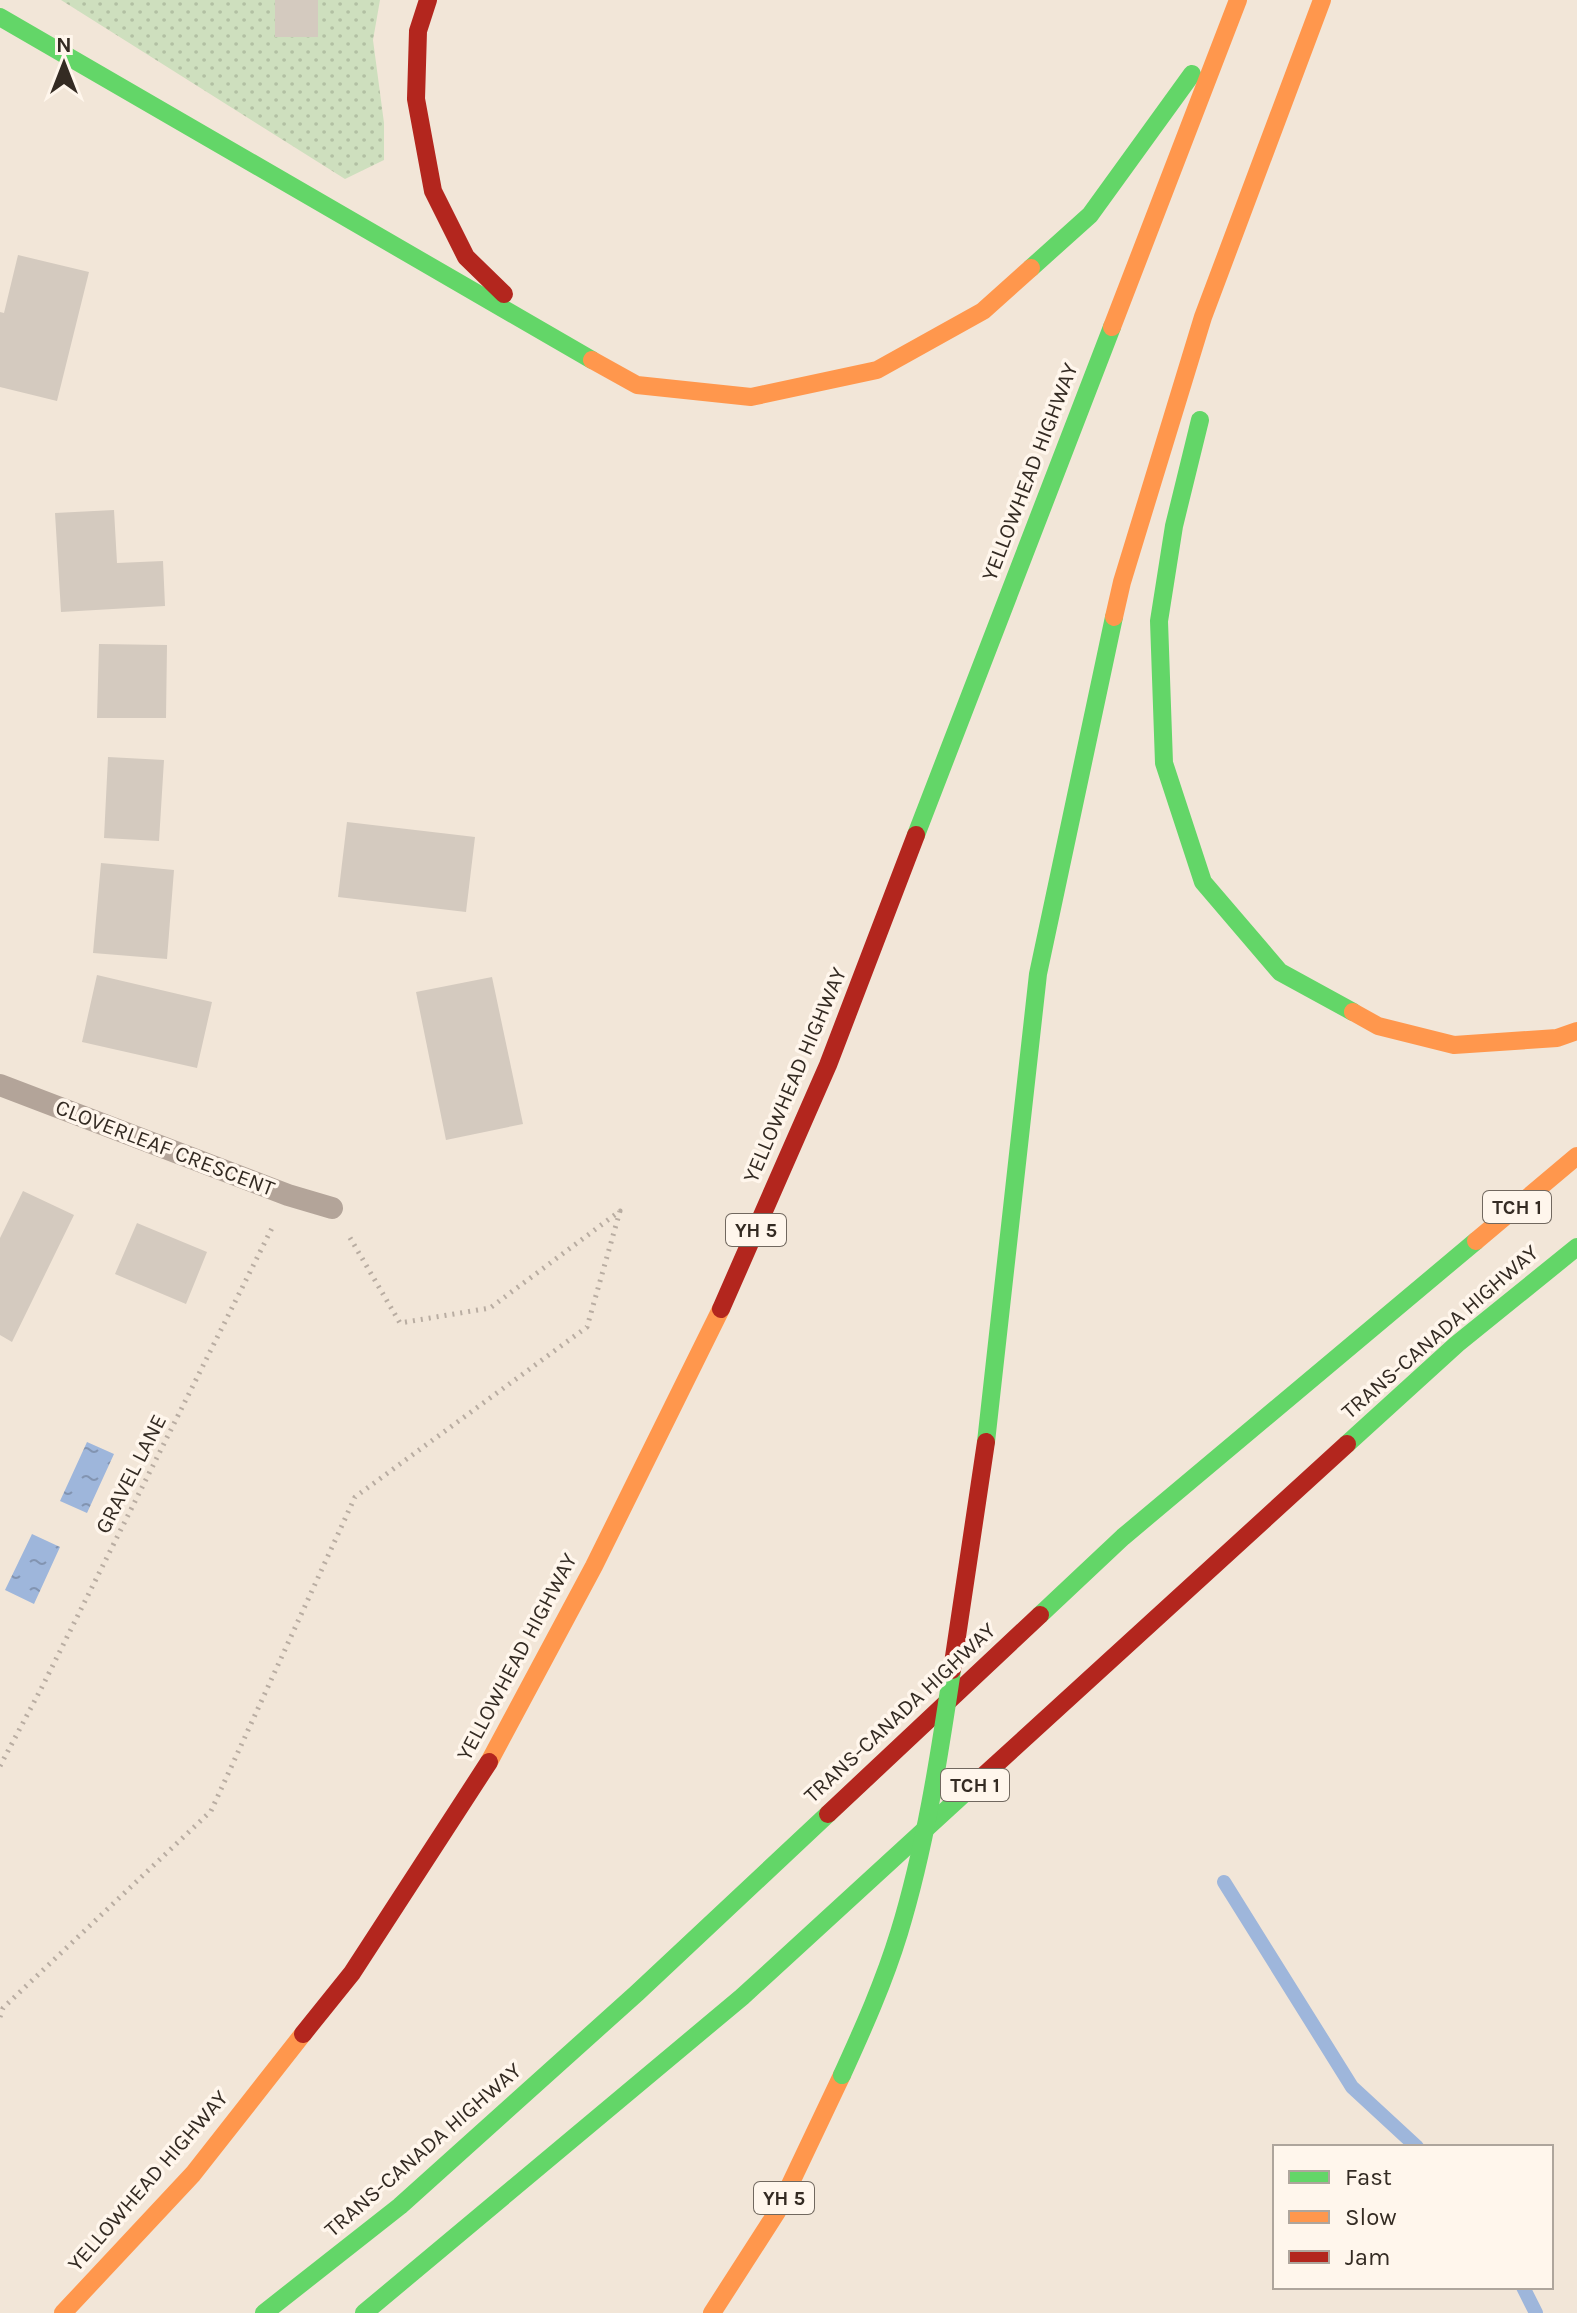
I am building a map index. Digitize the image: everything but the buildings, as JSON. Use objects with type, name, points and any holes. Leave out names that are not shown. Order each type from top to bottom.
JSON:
[{"type":"highway","points":[[428,0],[418,31],[416,99],[433,191],[466,257],[546,335]]},
{"type":"highway","name":"YELLOWHEAD HIGHWAY","points":[[63,2313],[193,2174],[352,1973],[482,1775],[594,1566],[715,1322],[828,1065],[1238,0]]},
{"type":"highway","name":"YH 5","points":[[712,2313],[777,2212],[871,2010],[899,1934],[921,1847],[941,1745],[986,1442],[1038,974],[1122,582],[1203,317],[1322,0]]},
{"type":"highway","points":[[0,17],[637,385],[751,397],[877,370],[983,311],[1090,215],[1228,25]]},
{"type":"highway","points":[[1235,284],[1304,47]]},
{"type":"highway","points":[[1204,405],[1174,526],[1159,621],[1164,763],[1203,882],[1280,972],[1378,1026],[1454,1045],[1557,1038],[1577,1031]]},
{"type":"highway","name":"TRANS-CANADA HIGHWAY","points":[[264,2313],[400,2206],[590,2035],[1123,1537],[1577,1156]]},
{"type":"highway","name":"TRANS-CANADA HIGHWAY","points":[[364,2313],[742,1997],[1457,1344],[1577,1247]]},
{"type":"lane","name":"CLOVERLEAF CRESCENT","points":[[0,1085],[288,1195],[332,1208]]},
{"type":"path","name":"GRAVEL LANE","points":[[0,1766],[288,1195]]},
{"type":"path","points":[[0,2017],[3,2008],[211,1811],[355,1497],[587,1327],[620,1211],[490,1308],[400,1323],[332,1208]]},
{"type":"green space","points":[[61,0],[380,0],[373,40],[384,123],[384,160],[345,179]]},
{"type":"water","points":[[87,1442],[114,1454],[87,1513],[60,1501]]},
{"type":"water","points":[[32,1534],[60,1547],[34,1604],[5,1590]]},
{"type":"waterway","points":[[1224,1882],[1352,2087],[1415,2145]]},
{"type":"waterway","points":[[1524,2289],[1536,2313]]},
{"type":"traffic: fast","points":[[0,17],[592,360]]},
{"type":"traffic: fast","points":[[1031,268],[1090,215],[1192,74]]},
{"type":"traffic: fast","points":[[916,835],[1112,327]]},
{"type":"traffic: fast","points":[[1200,420],[1174,526],[1159,621],[1164,763],[1203,882],[1280,972],[1353,1012]]},
{"type":"traffic: fast","points":[[986,1442],[1038,974],[1114,617]]},
{"type":"traffic: fast","points":[[1040,1615],[1123,1537],[1476,1241]]},
{"type":"traffic: fast","points":[[1347,1444],[1457,1344],[1577,1247]]},
{"type":"traffic: fast","points":[[842,2075],[880,1987],[908,1901],[930,1803],[952,1670]]},
{"type":"traffic: fast","points":[[364,2313],[742,1997],[980,1779]]},
{"type":"traffic: fast","points":[[264,2313],[400,2206],[637,1993],[828,1814]]},
{"type":"traffic: slow","points":[[1112,327],[1238,0]]},
{"type":"traffic: slow","points":[[1114,617],[1203,317],[1322,0]]},
{"type":"traffic: slow","points":[[592,360],[637,385],[751,397],[877,370],[983,311],[1031,268]]},
{"type":"traffic: slow","points":[[1353,1012],[1378,1026],[1454,1045],[1557,1038],[1577,1031]]},
{"type":"traffic: slow","points":[[1476,1241],[1577,1156]]},
{"type":"traffic: slow","points":[[489,1762],[594,1566],[721,1309]]},
{"type":"traffic: slow","points":[[63,2313],[193,2174],[303,2034]]},
{"type":"traffic: slow","points":[[712,2313],[777,2212],[842,2075]]},
{"type":"traffic: jam","points":[[428,0],[418,31],[416,99],[433,191],[466,257],[504,294]]},
{"type":"traffic: jam","points":[[721,1309],[828,1065],[916,835]]},
{"type":"traffic: jam","points":[[952,1670],[986,1442]]},
{"type":"traffic: jam","points":[[980,1779],[1347,1444]]},
{"type":"traffic: jam","points":[[828,1814],[1040,1615]]},
{"type":"traffic: jam","points":[[303,2034],[352,1973],[489,1762]]}]
